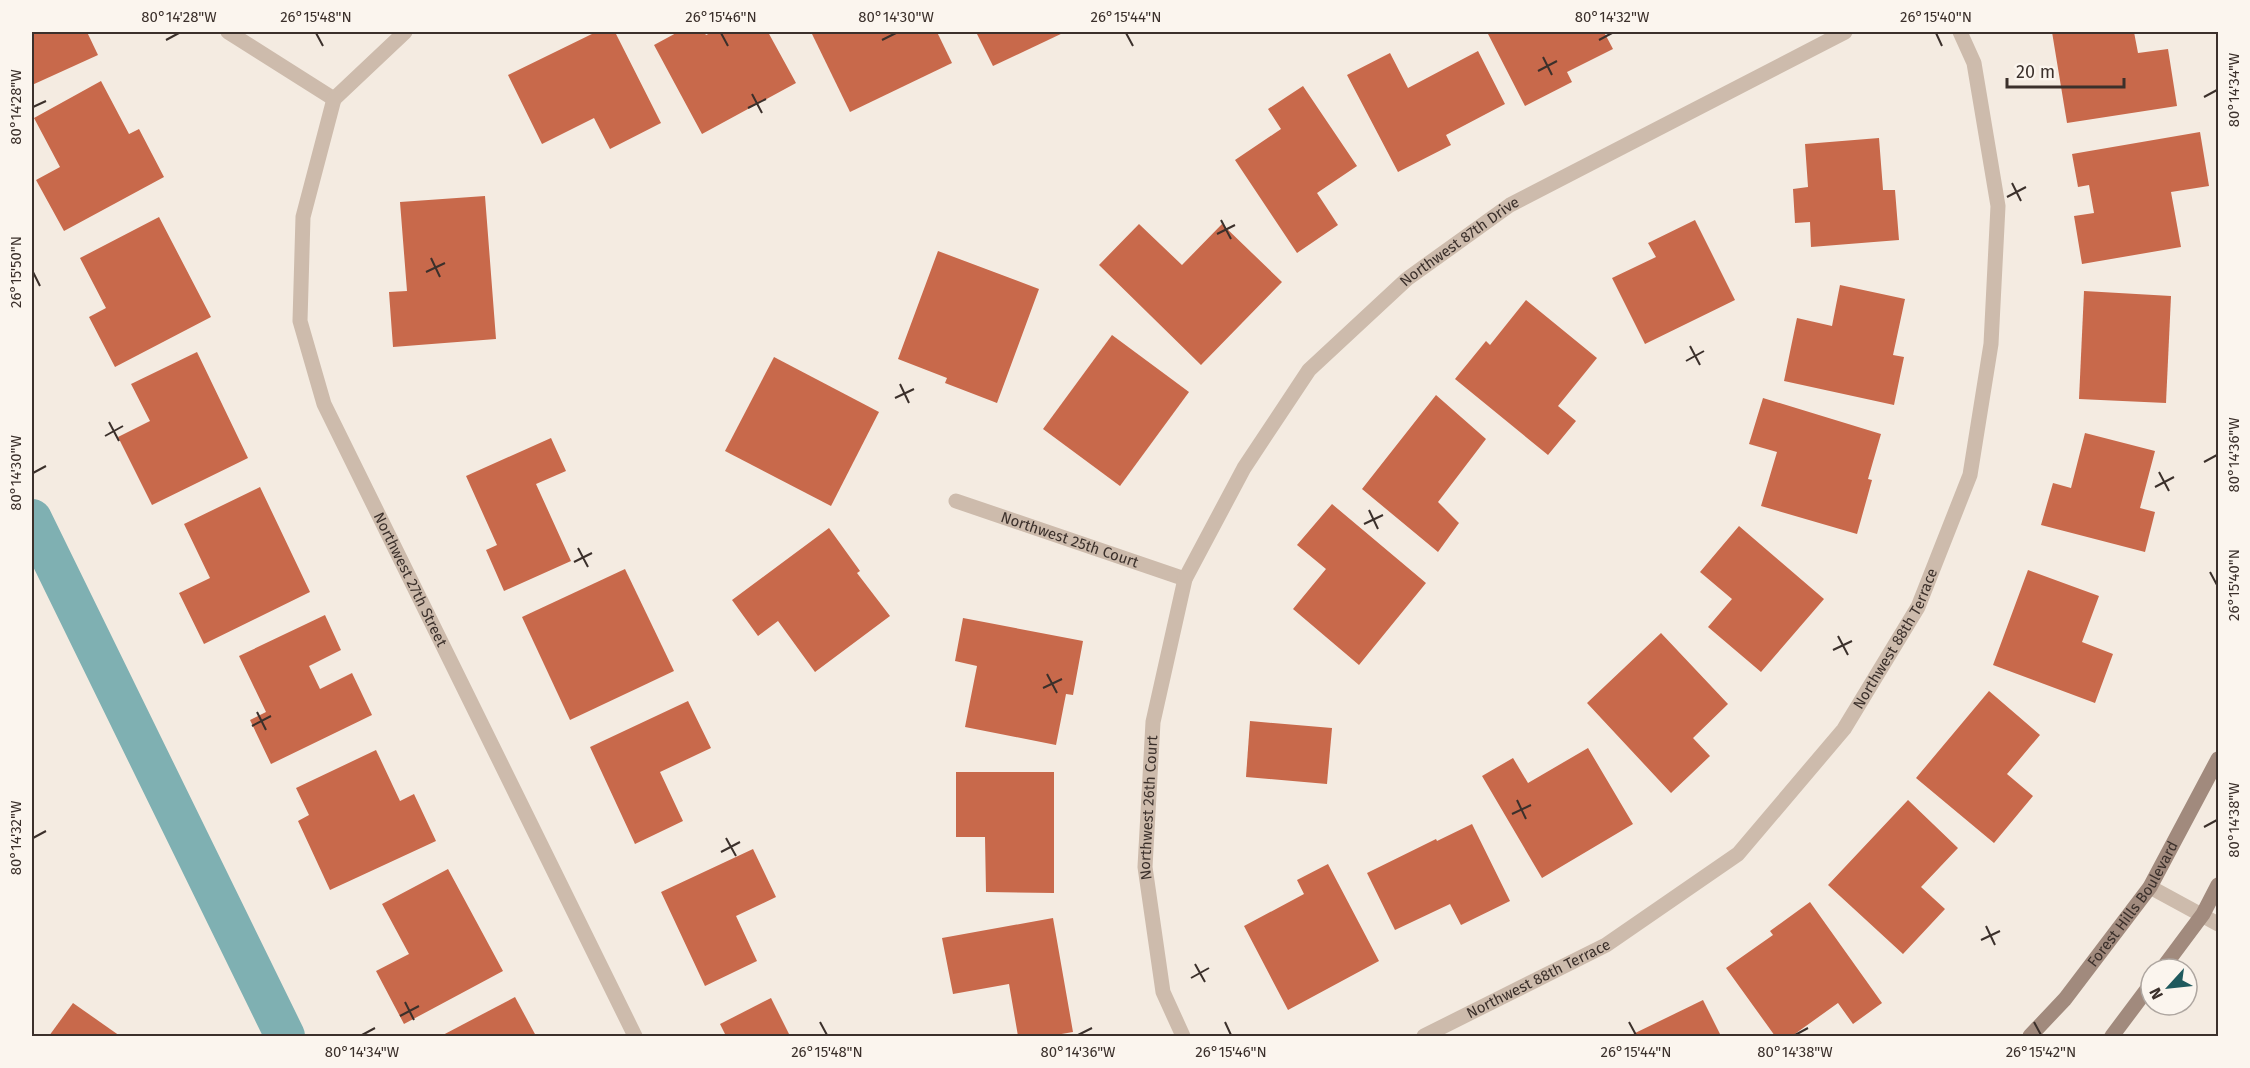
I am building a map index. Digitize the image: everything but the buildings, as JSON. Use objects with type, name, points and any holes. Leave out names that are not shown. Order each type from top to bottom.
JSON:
[{"type":"street","points":[[228,32],[334,99],[405,32]]},
{"type":"street","name":"Northwest 87th Drive","points":[[1185,579],[1244,468],[1310,370],[1407,279],[1510,205],[1845,32]]},
{"type":"street","name":"Northwest 88th Terrace","points":[[1424,1036],[1606,945],[1738,854],[1844,729],[1918,607],[1970,475],[1990,344],[1998,206],[1974,63],[1960,32]]},
{"type":"street","name":"Northwest 27th Street","points":[[334,99],[303,217],[300,321],[324,404],[635,1036]]},
{"type":"street","name":"Northwest 25th Court","points":[[956,501],[1185,579]]},
{"type":"street","name":"Northwest 26th Court","points":[[1183,1036],[1163,992],[1145,867],[1153,722],[1185,579]]},
{"type":"street","name":"Forest Hills Boulevard","points":[[2030,1036],[2065,999],[2150,887],[2218,759]]},
{"type":"street","points":[[2172,957],[2203,914],[2218,885]]},
{"type":"street","points":[[2150,887],[2218,924]]},
{"type":"street","points":[[2112,1036],[2139,1000]]},
{"type":"waterway","points":[[32,519],[285,1036]]}]
